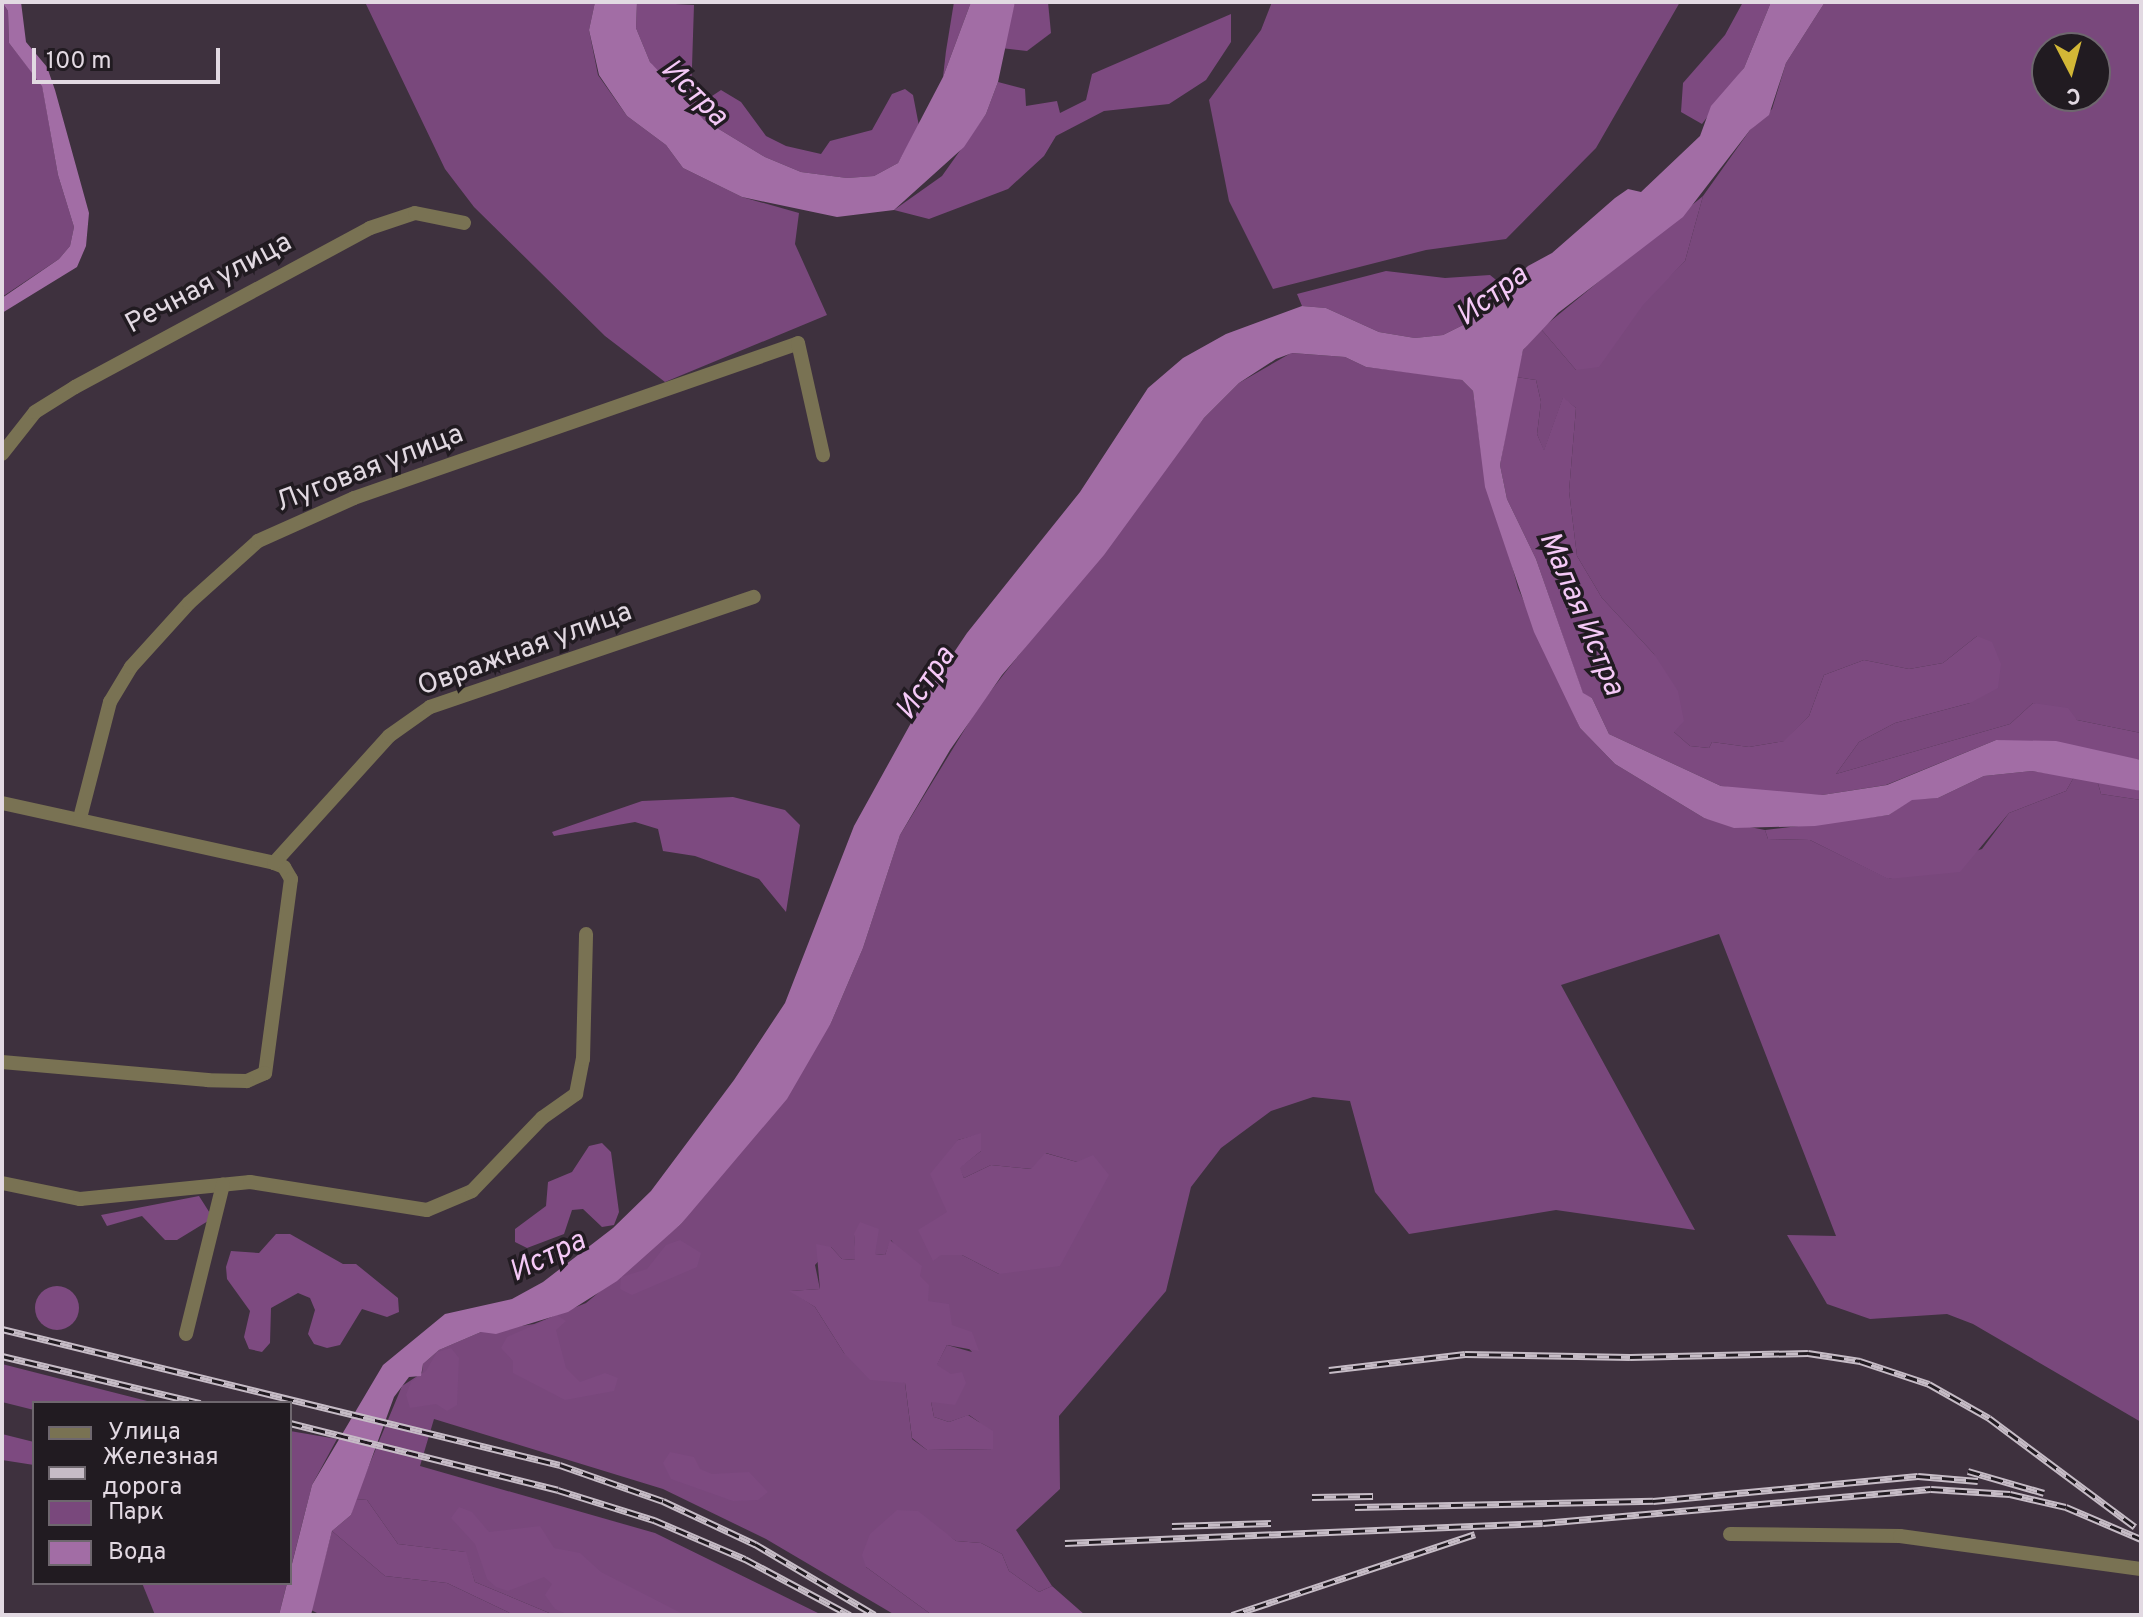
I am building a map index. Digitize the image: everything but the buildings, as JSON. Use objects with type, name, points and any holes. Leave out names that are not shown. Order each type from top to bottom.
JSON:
[{"type":"street","name":"Речная улица","points":[[2,454],[35,412],[61,395],[370,228],[415,213],[464,223]]},
{"type":"street","name":"Луговая улица","points":[[80,818],[110,702],[131,667],[189,603],[258,541],[354,498],[642,401],[798,343],[823,455]]},
{"type":"street","name":"Овражная улица","points":[[274,863],[389,736],[430,707],[754,597]]},
{"type":"street","points":[[2,803],[274,863],[284,867],[291,879],[265,1073],[247,1081],[221,1080],[2,1062]]},
{"type":"street","points":[[2,1183],[80,1199],[223,1184],[301,1187],[366,1204],[427,1210],[472,1191],[542,1118],[576,1094],[583,1059],[586,934]]},
{"type":"street","points":[[186,1334],[223,1184]]},
{"type":"street","points":[[1730,1534],[1900,1536],[2141,1569]]},
{"type":"green space","points":[[2,2],[8,11],[9,43],[42,85],[58,175],[74,227],[70,246],[59,259],[2,297]]},
{"type":"green space","points":[[365,2],[595,2],[589,30],[598,75],[627,116],[666,145],[683,168],[742,197],[799,213],[795,244],[827,315],[665,382],[605,336],[474,207],[445,169]]},
{"type":"green space","points":[[1272,2],[1680,2],[1596,148],[1506,239],[1426,250],[1273,289],[1229,201],[1209,100],[1261,30]]},
{"type":"green space","points":[[1825,2],[2141,2],[2141,733],[2077,720],[2033,703],[2010,724],[1836,774],[1859,742],[1895,723],[1970,703],[1977,636],[1943,663],[1909,669],[1864,660],[1824,675],[1809,716],[1785,741],[1749,747],[1712,742],[1709,748],[1690,746],[1674,732],[1654,654],[1602,598],[1577,556],[1569,491],[1576,408],[1563,398],[1544,451],[1537,434],[1541,402],[1536,380],[1516,377],[1523,350],[1541,329],[1576,370],[1685,261],[1703,196],[1750,130],[1772,109],[1786,63]]},
{"type":"green space","points":[[1291,353],[1345,357],[1366,367],[1462,380],[1473,391],[1481,451],[1518,588],[1580,728],[1615,764],[1704,818],[1765,830],[1768,839],[1810,840],[1889,879],[1982,849],[2009,813],[2066,791],[2074,777],[2097,780],[2101,794],[2141,800],[2141,1422],[1973,1324],[1947,1314],[1870,1319],[1827,1304],[1787,1235],[1836,1236],[1719,934],[1561,985],[1695,1230],[1556,1210],[1409,1234],[1375,1192],[1350,1101],[1313,1097],[1271,1111],[1221,1148],[1191,1187],[1166,1291],[1059,1416],[1060,1489],[1016,1530],[1052,1586],[1039,1592],[1009,1571],[1002,1554],[981,1543],[956,1541],[941,1531],[866,1567],[932,1615],[895,1615],[766,1539],[663,1489],[434,1419],[420,1466],[655,1533],[822,1615],[554,1615],[475,1582],[465,1552],[398,1544],[367,1500],[355,1499],[402,1386],[422,1373],[423,1364],[439,1350],[481,1332],[534,1324],[586,1303],[681,1224],[831,1023],[863,948],[900,835],[979,706],[1204,418],[1239,383]],"holes":[[[981,1134],[981,1151],[959,1168],[964,1178],[991,1165],[1032,1169],[1046,1153],[1077,1162],[999,1274],[962,1255],[941,1255],[958,1140]],[[854,1234],[875,1254],[885,1255],[891,1240],[919,1276],[927,1301],[972,1352],[947,1345],[936,1366],[951,1375],[931,1402],[934,1417],[949,1422],[969,1415],[979,1422],[993,1449],[927,1450],[912,1439],[905,1383],[844,1353],[815,1307],[791,1291],[820,1289],[815,1265],[831,1247],[842,1259],[856,1260]]]},
{"type":"green space","points":[[2,1364],[147,1401],[32,1401],[32,1410],[2,1402]]},
{"type":"green space","points":[[292,1431],[337,1439],[312,1485],[292,1563]]},
{"type":"green space","points":[[332,1531],[385,1576],[447,1583],[514,1615],[321,1615],[311,1610]]},
{"type":"green space","points":[[143,1585],[286,1585],[279,1615],[155,1615]]},
{"type":"shaded area","points":[[637,2],[694,5],[691,97],[700,104],[721,90],[741,102],[766,136],[786,146],[821,154],[830,141],[872,130],[892,94],[905,89],[913,95],[919,126],[898,163],[874,176],[847,178],[801,172],[765,157],[704,120],[669,88],[650,62],[636,28]]},
{"type":"shaded area","points":[[954,2],[971,2],[943,77],[946,51]]},
{"type":"shaded area","points":[[1015,2],[1048,2],[1051,33],[1027,51],[1001,48]]},
{"type":"shaded area","points":[[1743,2],[1771,2],[1744,68],[1702,124],[1681,112],[1683,83],[1725,35]]},
{"type":"shaded area","points":[[1231,14],[1231,42],[1206,80],[1169,104],[1104,111],[1056,136],[1044,156],[1008,189],[929,219],[894,210],[942,176],[986,114],[998,82],[1025,89],[1026,106],[1057,101],[1060,113],[1086,100],[1092,74]]},
{"type":"shaded area","points":[[1703,196],[1685,261],[1643,305],[1599,367],[1576,370],[1541,329]]},
{"type":"shaded area","points":[[1386,271],[1445,278],[1490,275],[1506,288],[1467,323],[1443,335],[1415,338],[1379,332],[1326,308],[1302,306],[1297,294]]},
{"type":"shaded area","points":[[1516,377],[1536,380],[1541,402],[1537,434],[1544,450],[1563,397],[1576,408],[1569,491],[1577,556],[1602,598],[1654,654],[1678,691],[1684,721],[1674,732],[1690,746],[1709,748],[1712,742],[1749,747],[1784,741],[1809,716],[1824,675],[1864,660],[1909,669],[1943,663],[1977,636],[1992,642],[2001,664],[1998,688],[1970,703],[1895,723],[1859,742],[1836,774],[2010,724],[2033,703],[2068,708],[2077,720],[2141,733],[2141,760],[1996,740],[1886,785],[1822,795],[1770,794],[1721,786],[1609,734],[1592,698],[1583,694],[1536,559],[1507,499],[1500,465]]},
{"type":"shaded area","points":[[2032,771],[2074,777],[2066,791],[2009,813],[1960,872],[1888,879],[1810,840],[1768,839],[1765,830],[1889,815],[1912,799],[1938,798],[1984,776]]},
{"type":"shaded area","points":[[2097,780],[2141,791],[2141,800],[2101,794]]},
{"type":"shaded area","points":[[733,797],[785,810],[800,825],[786,912],[759,879],[695,856],[663,851],[658,829],[635,822],[554,836],[552,832],[642,801]]},
{"type":"shaded area","points":[[981,1133],[981,1151],[960,1168],[964,1178],[991,1165],[1031,1169],[1045,1153],[1077,1162],[1093,1155],[1109,1175],[1060,1266],[999,1274],[962,1255],[941,1255],[933,1261],[918,1230],[947,1212],[930,1174],[958,1140]]},
{"type":"shaded area","points":[[602,1143],[611,1152],[619,1212],[614,1225],[602,1227],[583,1209],[572,1210],[564,1234],[527,1248],[515,1242],[515,1229],[546,1206],[548,1182],[572,1172],[589,1146]]},
{"type":"shaded area","points":[[199,1196],[213,1218],[177,1240],[165,1240],[142,1216],[107,1226],[101,1215]]},
{"type":"shaded area","points":[[860,1222],[879,1229],[875,1254],[885,1255],[890,1240],[922,1266],[920,1276],[929,1285],[928,1301],[949,1304],[952,1325],[972,1332],[979,1351],[947,1345],[937,1365],[951,1374],[962,1372],[966,1383],[955,1405],[931,1402],[934,1417],[949,1422],[968,1415],[993,1431],[993,1449],[927,1450],[912,1438],[905,1383],[870,1380],[844,1353],[815,1307],[789,1291],[820,1289],[816,1244],[831,1247],[842,1259],[855,1260],[854,1234]]},
{"type":"shaded area","points":[[276,1234],[290,1234],[343,1264],[356,1264],[398,1298],[399,1312],[387,1317],[362,1309],[340,1345],[327,1348],[314,1344],[308,1334],[315,1310],[310,1298],[298,1293],[271,1308],[270,1343],[262,1352],[249,1349],[244,1337],[250,1311],[227,1279],[226,1267],[231,1251],[259,1253]]},
{"type":"shaded area","points":[[680,1240],[701,1253],[697,1267],[632,1295],[620,1289],[621,1277],[647,1269],[666,1245]]},
{"type":"shaded area","points":[[57,1286],[73,1292],[79,1308],[73,1324],[57,1330],[41,1324],[35,1308],[41,1292]]},
{"type":"shaded area","points":[[557,1315],[566,1321],[556,1330],[566,1368],[580,1382],[605,1373],[618,1378],[614,1391],[565,1400],[513,1373],[513,1361],[501,1348],[507,1337]]},
{"type":"shaded area","points":[[451,1348],[459,1358],[457,1405],[447,1411],[436,1404],[410,1408],[406,1395],[411,1382],[426,1371],[437,1352]]},
{"type":"shaded area","points":[[2,1434],[32,1442],[32,1465],[2,1460]]},
{"type":"shaded area","points":[[670,1452],[694,1457],[700,1469],[712,1474],[749,1472],[768,1492],[758,1500],[733,1501],[671,1479],[663,1463]]},
{"type":"shaded area","points":[[355,1499],[367,1500],[398,1544],[466,1552],[475,1582],[554,1615],[514,1615],[447,1583],[385,1576],[332,1531],[351,1515]]},
{"type":"shaded area","points":[[459,1507],[472,1512],[489,1532],[540,1526],[554,1548],[580,1553],[601,1572],[685,1615],[569,1615],[555,1609],[545,1595],[552,1584],[544,1577],[508,1591],[496,1587],[487,1579],[475,1544],[451,1518]]},
{"type":"shaded area","points":[[897,1510],[918,1511],[956,1541],[981,1543],[1002,1554],[1009,1571],[1039,1592],[1052,1586],[1085,1615],[932,1615],[866,1567],[862,1555],[870,1534]]},
{"type":"water","points":[[2,2],[21,2],[26,42],[47,67],[89,213],[86,246],[77,267],[2,313],[2,298],[59,259],[70,246],[74,227],[58,175],[42,86],[9,43],[8,11]]},
{"type":"water","points":[[595,2],[637,2],[636,28],[650,62],[704,120],[765,157],[801,172],[847,178],[874,176],[898,163],[943,77],[971,2],[1015,2],[998,82],[986,114],[964,147],[894,210],[837,217],[742,197],[683,168],[666,145],[627,116],[599,75],[589,30]]},
{"type":"water","points":[[1771,2],[1825,2],[1786,63],[1769,115],[1750,130],[1683,217],[1558,313],[1523,350],[1500,465],[1507,499],[1536,559],[1583,693],[1592,698],[1609,734],[1721,786],[1822,795],[1887,785],[1996,740],[2056,741],[2141,760],[2141,791],[2032,771],[1984,776],[1938,798],[1912,800],[1889,815],[1815,826],[1734,828],[1704,818],[1615,764],[1580,728],[1534,632],[1485,487],[1473,391],[1462,380],[1366,367],[1345,357],[1292,353],[1276,359],[1239,383],[1204,418],[1104,555],[1002,675],[950,750],[900,835],[863,948],[831,1023],[787,1099],[681,1224],[617,1281],[568,1312],[496,1334],[481,1332],[439,1350],[423,1364],[421,1376],[409,1377],[394,1397],[351,1515],[332,1531],[311,1615],[279,1615],[287,1585],[292,1585],[292,1564],[312,1485],[383,1365],[445,1314],[512,1299],[543,1282],[613,1228],[651,1191],[734,1080],[785,1003],[854,826],[932,685],[967,633],[1080,492],[1148,388],[1183,358],[1226,334],[1302,306],[1326,308],[1379,332],[1415,338],[1443,335],[1467,323],[1528,266],[1552,253],[1615,198],[1628,189],[1641,192],[1700,136],[1711,106],[1744,68]]},
{"type":"railway","points":[[2,1329],[560,1465],[663,1501],[755,1544],[875,1615]]},
{"type":"railway","points":[[1329,1370],[1465,1354],[1630,1357],[1808,1353],[1860,1361],[1929,1384],[1989,1418],[2135,1527]]},
{"type":"railway","points":[[2,1356],[192,1401]]},
{"type":"railway","points":[[292,1424],[558,1490],[654,1520],[745,1559],[850,1615]]},
{"type":"railway","points":[[1968,1471],[2044,1493]]},
{"type":"railway","points":[[1355,1507],[1653,1501],[1918,1476],[1978,1481]]},
{"type":"railway","points":[[1065,1543],[1543,1523],[1931,1489],[2010,1494],[2066,1507],[2141,1539]]},
{"type":"railway","points":[[1312,1497],[1373,1496]]},
{"type":"railway","points":[[1172,1526],[1271,1523]]},
{"type":"railway","points":[[1232,1615],[1475,1534]]},
{"type":"water label","name":"Истра","points":[[693,94]]},
{"type":"water label","name":"Истра","points":[[1493,297]]},
{"type":"water label","name":"Малая Истра","points":[[1580,614]]},
{"type":"water label","name":"Истра","points":[[927,684]]},
{"type":"water label","name":"Истра","points":[[548,1258]]}]
